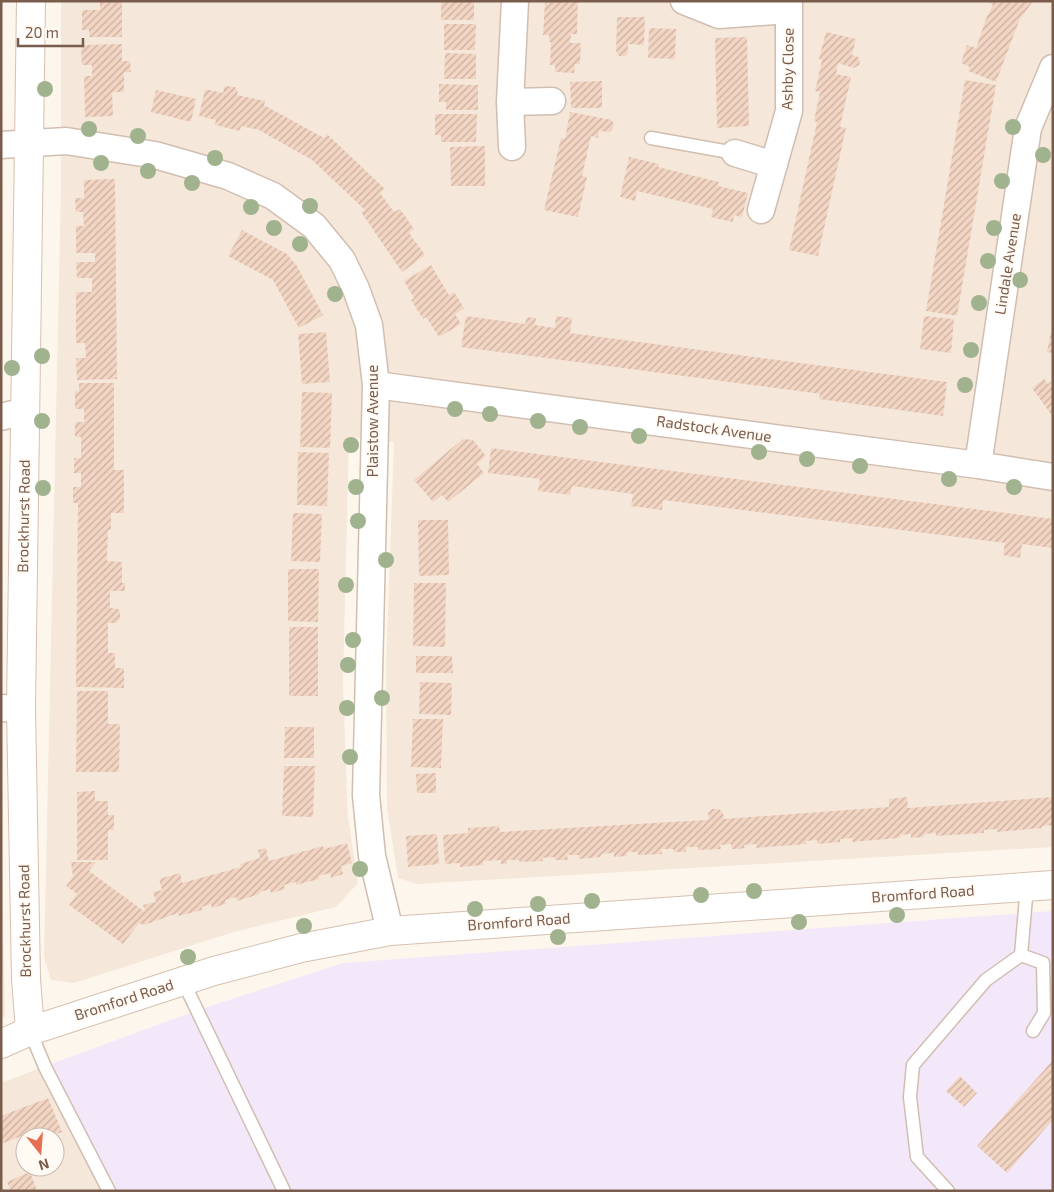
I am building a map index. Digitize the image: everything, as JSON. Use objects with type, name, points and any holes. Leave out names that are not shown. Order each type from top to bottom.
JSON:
[{"type":"street","name":"Brockhurst Road","points":[[30,1031],[11,709],[13,414],[30,142],[31,1]]},
{"type":"street","points":[[512,147],[510,102],[515,1]]},
{"type":"street","points":[[684,1],[719,15],[789,6]]},
{"type":"street","name":"Ashby Close","points":[[761,210],[789,111],[789,6]]},
{"type":"street","name":"Lindale Avenue","points":[[978,465],[1028,128],[1053,68]]},
{"type":"street","points":[[510,102],[552,101]]},
{"type":"street","name":"Plaistow Avenue","points":[[1,145],[66,141],[155,155],[228,176],[273,196],[314,226],[342,260],[356,289],[369,325],[376,385],[366,795],[372,856],[390,931]]},
{"type":"street","points":[[735,153],[774,165]]},
{"type":"street","name":"Radstock Avenue","points":[[376,385],[978,465],[1053,477]]},
{"type":"street","name":"Bromford Road","points":[[1,1044],[30,1031],[214,971],[301,948],[390,931],[1040,886]]},
{"type":"lane","points":[[651,138],[735,153]]},
{"type":"lane","points":[[948,1191],[918,1157],[910,1096],[913,1065],[986,980],[1020,955],[1040,886]]},
{"type":"lane","points":[[1020,955],[1048,964],[1044,1013],[1033,1031]]},
{"type":"lane","points":[[183,981],[284,1191]]},
{"type":"lane","points":[[30,1031],[45,1067],[109,1191]]},
{"type":"shaded area","points":[[61,1],[1053,1],[1053,847],[417,884],[398,878],[387,809],[386,667],[394,442],[349,437],[343,681],[348,817],[358,883],[336,907],[234,932],[74,983],[51,980],[44,958],[61,189]]},
{"type":"shaded area","points":[[1,797],[5,1017],[1,1019]]},
{"type":"shaded area","points":[[1053,911],[1053,1191],[107,1191],[40,1068],[198,1010],[343,963]]},
{"type":"shaded area","points":[[40,1068],[107,1191],[1,1191],[1,1083]]},
{"type":"building","points":[[100,1],[122,1],[122,37],[89,37],[89,30],[82,30],[82,10],[100,10]]},
{"type":"building","points":[[441,1],[474,1],[474,20],[441,20]]},
{"type":"building","points":[[545,1],[578,1],[577,34],[571,34],[570,43],[581,43],[580,64],[575,64],[574,73],[555,72],[555,65],[550,65],[551,42],[549,42],[549,35],[543,35]]},
{"type":"building","points":[[990,1],[1033,1],[1019,21],[996,82],[968,71],[970,67],[961,63],[967,45],[976,48],[987,16],[993,5],[989,3]]},
{"type":"building","points":[[617,17],[645,17],[644,45],[628,44],[628,53],[625,56],[619,56],[616,51]]},
{"type":"building","points":[[444,24],[476,24],[475,50],[444,50]]},
{"type":"building","points":[[649,28],[676,29],[675,59],[648,58]]},
{"type":"building","points":[[826,32],[856,39],[852,55],[858,57],[860,61],[859,65],[854,68],[838,63],[836,74],[851,77],[840,127],[846,128],[818,256],[789,250],[817,122],[814,121],[820,92],[815,91],[822,60],[819,59]]},
{"type":"building","points":[[747,37],[749,126],[717,128],[715,38]]},
{"type":"building","points":[[122,44],[122,61],[130,61],[131,72],[124,72],[124,92],[112,92],[113,116],[85,117],[84,76],[92,76],[92,65],[82,65],[81,45]]},
{"type":"building","points":[[445,53],[476,54],[476,79],[444,79]]},
{"type":"building","points":[[965,80],[996,85],[957,316],[926,311]]},
{"type":"building","points":[[602,81],[602,108],[571,108],[570,82]]},
{"type":"building","points":[[439,84],[478,85],[478,110],[446,110],[446,102],[439,102]]},
{"type":"building","points":[[224,87],[235,87],[238,91],[237,95],[265,101],[264,105],[324,138],[327,134],[385,189],[380,193],[394,212],[400,209],[414,229],[409,233],[425,255],[402,272],[361,212],[365,210],[312,160],[259,130],[241,126],[240,131],[215,125],[216,120],[199,116],[205,89],[223,93]]},
{"type":"building","points":[[156,90],[196,99],[191,122],[151,112]]},
{"type":"building","points":[[570,112],[612,120],[614,125],[609,132],[599,131],[598,138],[591,136],[582,176],[587,177],[578,217],[544,210],[561,138],[565,139]]},
{"type":"building","points":[[435,114],[477,114],[476,142],[441,142],[441,135],[435,135]]},
{"type":"building","points":[[485,146],[485,186],[451,186],[450,147]]},
{"type":"building","points":[[629,157],[659,164],[658,167],[719,182],[718,186],[748,193],[742,217],[734,215],[733,222],[711,217],[713,209],[637,191],[635,201],[620,197]]},
{"type":"building","points":[[115,179],[117,379],[77,380],[76,358],[86,358],[85,343],[76,343],[76,292],[92,292],[92,278],[77,278],[76,262],[95,262],[95,253],[76,253],[76,226],[84,226],[83,212],[76,212],[75,198],[84,198],[84,180]]},
{"type":"building","points":[[242,230],[287,254],[297,266],[323,315],[299,328],[273,280],[228,256]]},
{"type":"building","points":[[431,265],[449,295],[454,292],[464,308],[455,314],[461,324],[439,337],[426,317],[423,319],[411,300],[414,298],[404,281]]},
{"type":"building","points":[[466,316],[525,324],[527,317],[536,318],[535,325],[555,328],[556,316],[572,318],[570,333],[947,382],[943,416],[819,399],[820,394],[814,393],[461,347]]},
{"type":"building","points":[[924,316],[954,319],[951,353],[920,349]]},
{"type":"building","points":[[1053,326],[1053,353],[1047,352]]},
{"type":"building","points":[[326,332],[330,382],[302,384],[298,334]]},
{"type":"building","points":[[1044,379],[1048,384],[1053,380],[1053,417],[1032,388]]},
{"type":"building","points":[[79,383],[114,383],[114,470],[124,470],[124,513],[111,513],[111,530],[108,530],[107,561],[122,562],[122,583],[125,583],[125,591],[110,591],[110,608],[118,609],[120,619],[116,623],[108,623],[108,653],[115,653],[115,668],[124,668],[124,688],[76,687],[78,503],[73,503],[73,487],[81,487],[81,473],[74,473],[74,458],[81,458],[81,437],[75,437],[75,422],[84,422],[84,409],[75,409],[75,391],[79,392]]},
{"type":"building","points":[[302,392],[332,393],[330,448],[300,447]]},
{"type":"building","points":[[463,439],[473,440],[486,456],[477,464],[484,473],[448,502],[442,495],[433,502],[414,480]]},
{"type":"building","points":[[491,448],[1053,519],[1053,548],[1022,544],[1020,558],[1003,555],[1005,543],[663,500],[662,510],[631,506],[633,494],[572,486],[570,495],[538,491],[540,479],[488,473]]},
{"type":"building","points":[[298,452],[329,453],[327,506],[297,505]]},
{"type":"building","points":[[293,513],[322,514],[320,562],[291,561]]},
{"type":"building","points":[[418,520],[448,520],[449,575],[419,576]]},
{"type":"building","points":[[288,569],[319,569],[318,622],[288,621]]},
{"type":"building","points":[[414,583],[446,583],[445,647],[413,646]]},
{"type":"building","points":[[289,627],[318,627],[318,696],[289,696]]},
{"type":"building","points":[[416,656],[452,656],[453,673],[416,673]]},
{"type":"building","points":[[420,682],[452,683],[451,715],[419,714]]},
{"type":"building","points":[[77,691],[108,691],[108,724],[120,724],[119,772],[76,772]]},
{"type":"building","points":[[413,719],[443,719],[441,768],[411,767]]},
{"type":"building","points":[[285,727],[314,727],[314,758],[284,758]]},
{"type":"building","points":[[284,766],[315,766],[313,817],[282,816]]},
{"type":"building","points":[[436,773],[436,793],[417,793],[416,774]]},
{"type":"building","points":[[95,791],[95,801],[108,801],[108,815],[114,815],[114,830],[108,830],[108,860],[77,860],[77,792]]},
{"type":"building","points":[[907,797],[908,808],[1053,797],[1053,825],[1042,826],[1042,828],[997,832],[997,829],[984,830],[984,833],[936,836],[936,833],[924,834],[924,837],[911,838],[911,834],[900,835],[900,838],[852,842],[852,838],[840,839],[840,842],[817,844],[817,840],[806,841],[806,844],[756,848],[756,844],[744,845],[745,848],[739,849],[732,849],[731,844],[720,845],[721,849],[698,850],[698,847],[686,847],[686,852],[661,849],[662,854],[638,855],[638,852],[627,852],[627,856],[614,857],[614,853],[601,854],[601,857],[579,859],[579,855],[567,855],[568,860],[555,860],[554,857],[542,858],[543,861],[520,862],[519,860],[507,860],[507,864],[501,864],[501,860],[483,861],[483,865],[460,867],[460,863],[445,864],[443,835],[468,833],[468,828],[499,826],[500,832],[706,820],[709,819],[708,813],[712,809],[719,809],[723,813],[724,819],[889,807],[889,799]]},
{"type":"building","points":[[437,834],[439,864],[408,867],[406,836]]},
{"type":"building","points":[[347,843],[352,863],[341,866],[343,874],[331,878],[330,873],[319,876],[319,879],[296,885],[296,882],[284,885],[285,889],[271,893],[270,889],[237,901],[236,897],[225,900],[226,904],[212,908],[211,904],[202,907],[202,910],[179,916],[178,913],[144,925],[139,923],[123,944],[69,905],[77,894],[66,886],[73,877],[71,862],[96,862],[89,871],[145,912],[143,905],[156,902],[153,892],[162,890],[159,879],[180,873],[182,883],[241,867],[240,864],[260,858],[258,850],[266,848],[269,861],[323,846],[324,849]]},
{"type":"building","points":[[1053,1060],[1053,1123],[1051,1122],[1007,1173],[977,1146]]},
{"type":"building","points":[[960,1076],[977,1093],[964,1107],[946,1091]]},
{"type":"building","points":[[48,1098],[60,1127],[15,1127],[15,1139],[1,1144],[1,1116]]},
{"type":"building","points":[[18,1177],[32,1177],[37,1191],[11,1191],[7,1182]]}]
